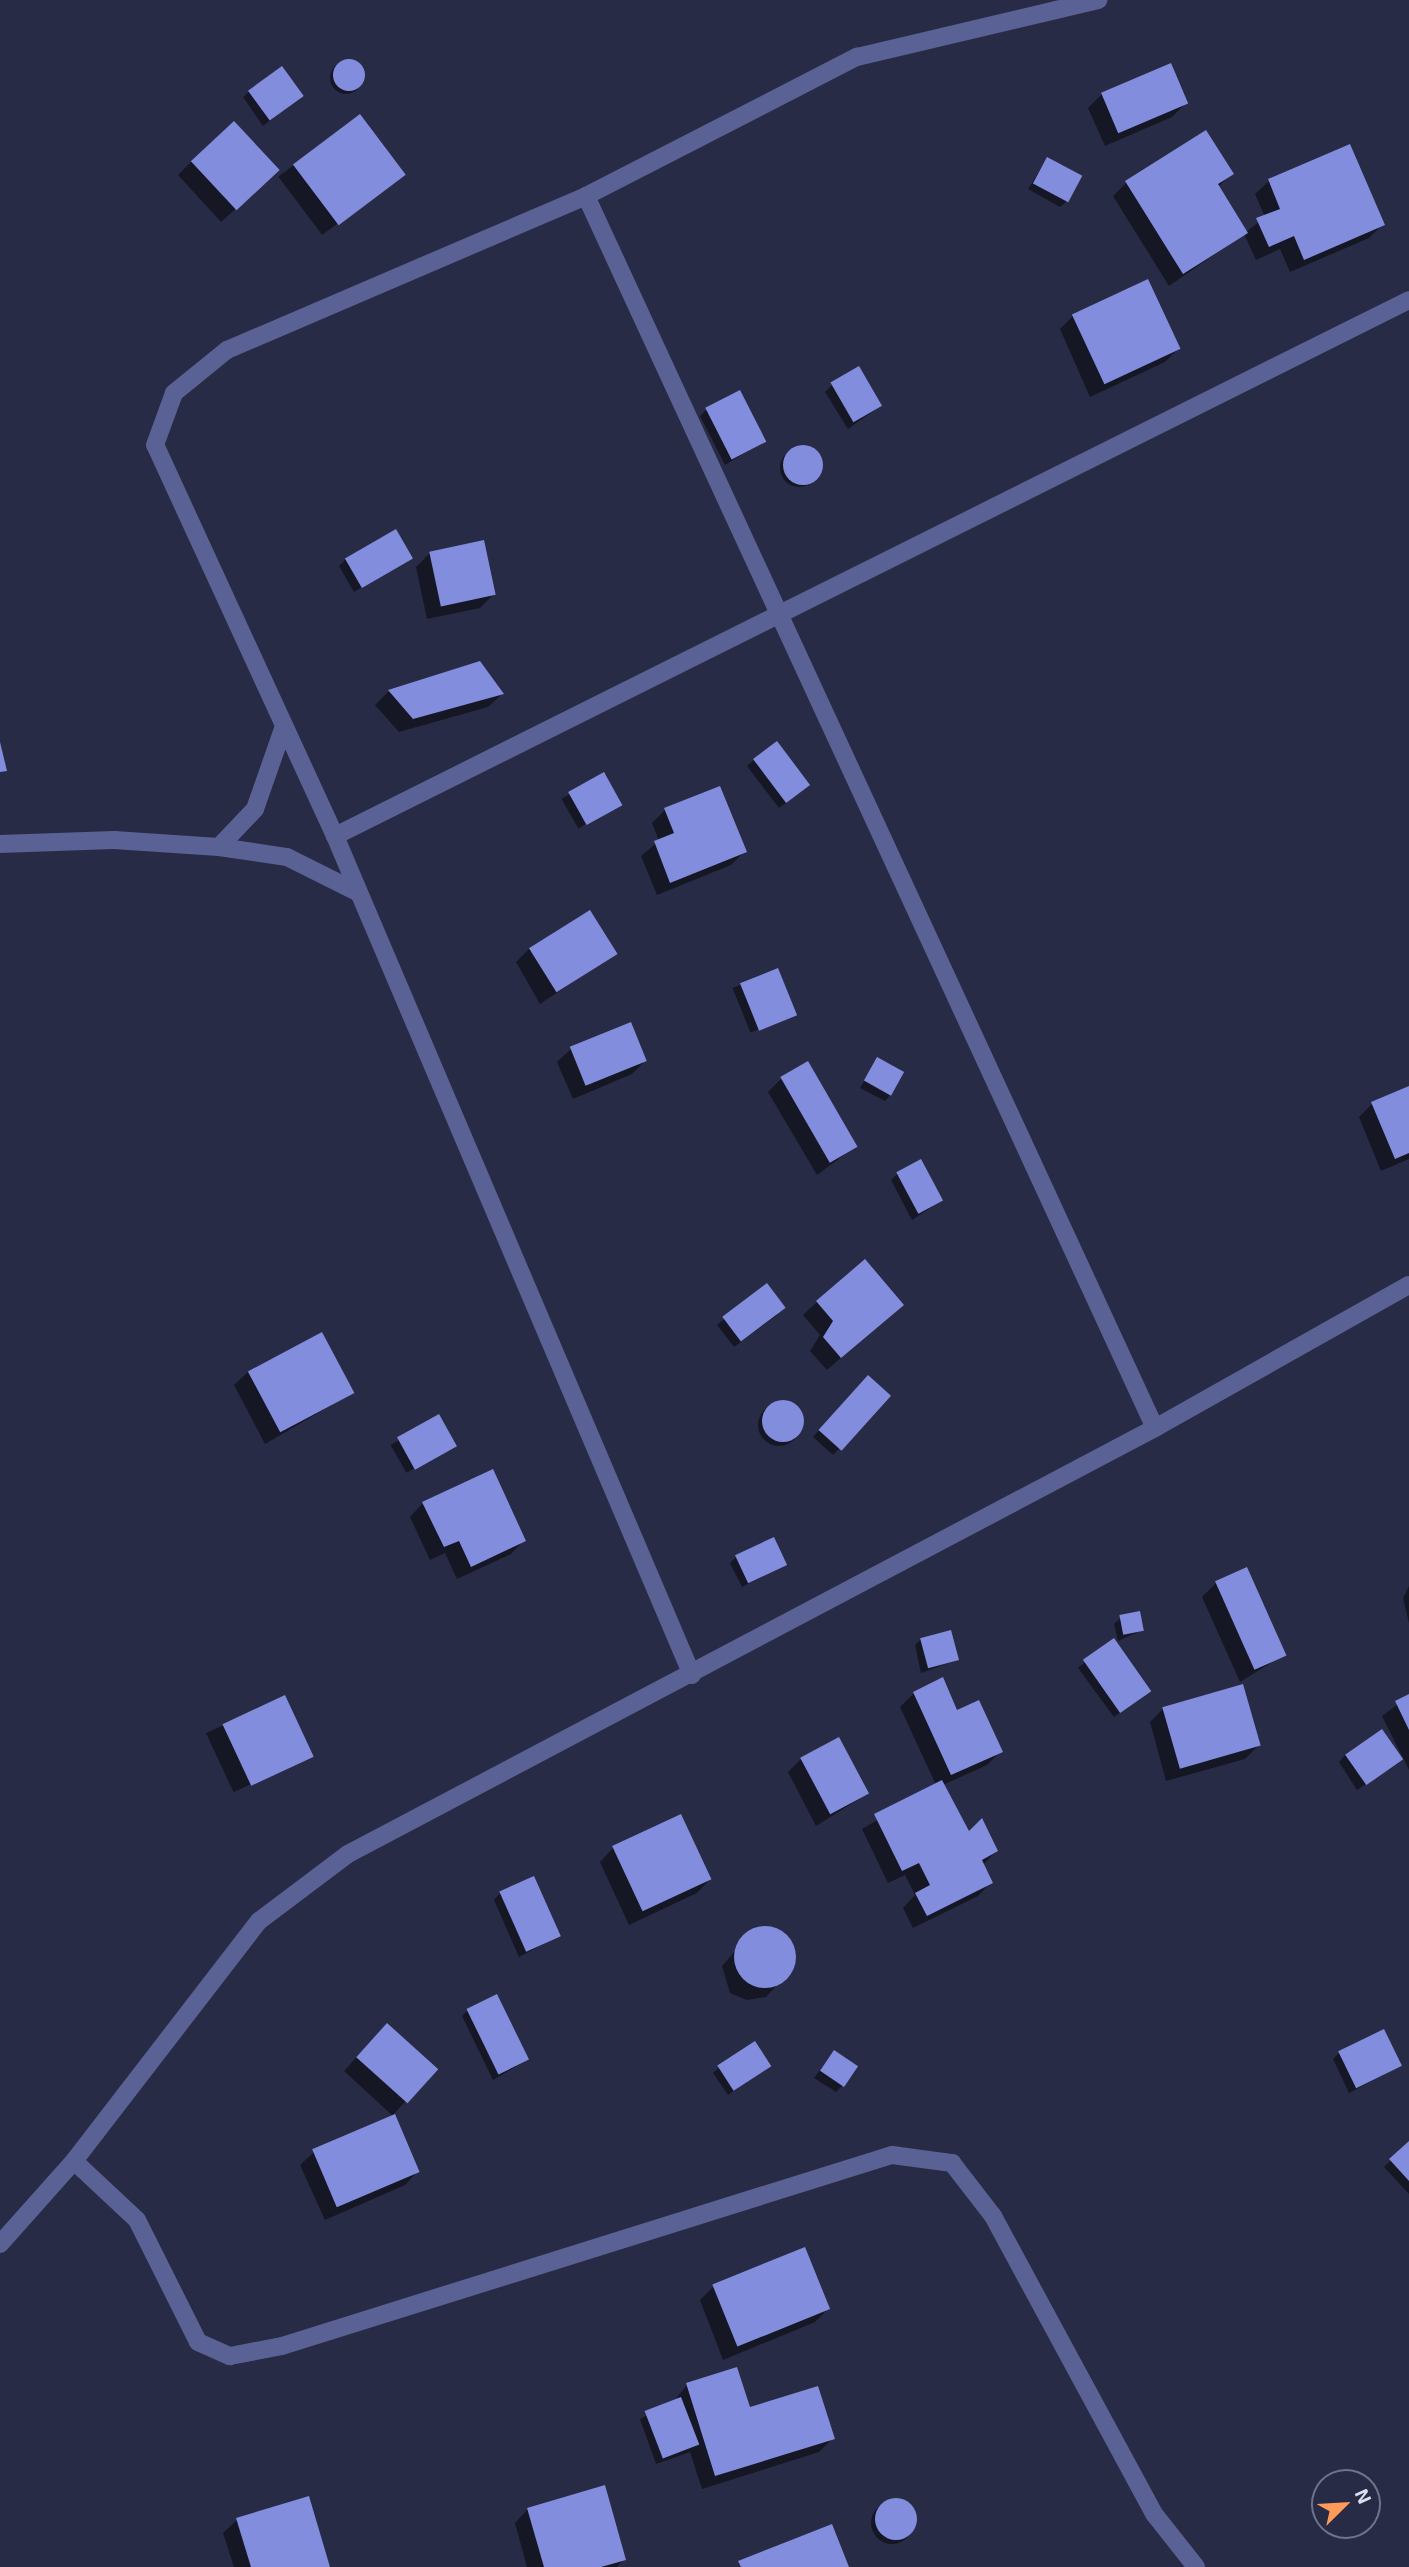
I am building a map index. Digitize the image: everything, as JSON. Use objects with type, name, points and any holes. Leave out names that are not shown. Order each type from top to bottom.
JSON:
[{"type":"street","points":[[692,1675],[335,836],[155,445],[174,393],[227,350],[586,196],[857,57],[1098,0]]},
{"type":"street","points":[[586,196],[777,617],[1155,1428]]},
{"type":"street","points":[[335,836],[1409,300]]},
{"type":"street","points":[[219,847],[255,809],[284,726]]},
{"type":"street","points":[[0,844],[114,840],[219,847],[287,857],[359,893]]},
{"type":"street","points":[[0,2244],[74,2161],[259,1921],[348,1854],[692,1675],[1155,1428],[1409,1285]]},
{"type":"street","points":[[74,2161],[137,2220],[198,2342],[230,2356],[282,2346],[892,2155],[952,2163],[993,2216],[1155,2515],[1196,2567]]},
{"type":"building","points":[[349,59],[360,64],[365,75],[360,86],[349,91],[338,86],[333,75],[338,64]]},
{"type":"building","points":[[1171,63],[1188,104],[1118,133],[1101,93]]},
{"type":"building","points":[[282,66],[304,96],[270,121],[248,91]]},
{"type":"building","points":[[360,114],[406,175],[339,225],[293,165]]},
{"type":"building","points":[[234,121],[280,170],[237,210],[191,161]]},
{"type":"building","points":[[1206,130],[1234,174],[1218,184],[1248,233],[1183,274],[1125,181]]},
{"type":"building","points":[[1350,144],[1385,225],[1304,260],[1294,236],[1269,247],[1256,218],[1280,209],[1268,179]]},
{"type":"building","points":[[1047,157],[1082,176],[1068,202],[1033,183]]},
{"type":"building","points":[[1148,279],[1181,349],[1104,384],[1072,314]]},
{"type":"building","points":[[859,366],[882,406],[853,422],[830,382]]},
{"type":"building","points":[[740,390],[766,442],[732,459],[705,408]]},
{"type":"building","points":[[803,445],[817,451],[823,465],[817,479],[803,485],[789,479],[783,465],[789,451]]},
{"type":"building","points":[[396,529],[413,558],[362,588],[345,558]]},
{"type":"building","points":[[484,540],[496,595],[441,606],[429,552]]},
{"type":"building","points":[[480,661],[504,694],[413,719],[388,690]]},
{"type":"building","points":[[777,741],[810,785],[786,803],[753,759]]},
{"type":"building","points":[[0,742],[7,771],[0,772]]},
{"type":"building","points":[[604,772],[622,805],[587,825],[568,792]]},
{"type":"building","points":[[720,786],[747,852],[670,883],[654,841],[674,833],[664,808]]},
{"type":"building","points":[[590,910],[618,954],[556,992],[529,948]]},
{"type":"building","points":[[778,968],[797,1015],[759,1031],[740,983]]},
{"type":"building","points":[[631,1022],[647,1061],[586,1086],[570,1047]]},
{"type":"building","points":[[877,1057],[904,1072],[891,1096],[864,1081]]},
{"type":"building","points":[[808,1061],[858,1147],[830,1163],[780,1077]]},
{"type":"building","points":[[1409,1086],[1409,1153],[1395,1159],[1371,1102]]},
{"type":"building","points":[[921,1159],[943,1200],[918,1214],[896,1172]]},
{"type":"building","points":[[865,1259],[904,1305],[841,1358],[823,1337],[833,1321],[816,1301]]},
{"type":"building","points":[[767,1283],[786,1308],[741,1341],[722,1317]]},
{"type":"building","points":[[322,1332],[354,1393],[280,1432],[248,1371]]},
{"type":"building","points":[[868,1375],[891,1396],[842,1451],[818,1430]]},
{"type":"building","points":[[783,1400],[798,1406],[804,1421],[798,1436],[783,1442],[768,1436],[762,1421],[768,1406]]},
{"type":"building","points":[[439,1414],[457,1446],[415,1470],[397,1437]]},
{"type":"building","points":[[493,1469],[526,1541],[471,1567],[459,1541],[444,1547],[422,1502]]},
{"type":"building","points":[[774,1537],[787,1565],[748,1583],[735,1555]]},
{"type":"building","points":[[1247,1567],[1286,1656],[1254,1670],[1215,1581]]},
{"type":"building","points":[[1140,1611],[1144,1631],[1123,1635],[1119,1615]]},
{"type":"building","points":[[951,1630],[959,1660],[928,1668],[920,1638]]},
{"type":"building","points":[[1114,1638],[1151,1691],[1120,1713],[1083,1660]]},
{"type":"building","points":[[943,1677],[957,1710],[979,1700],[1003,1752],[951,1775],[913,1692]]},
{"type":"building","points":[[1243,1684],[1261,1746],[1180,1769],[1162,1707]]},
{"type":"building","points":[[1409,1694],[1409,1730],[1395,1701]]},
{"type":"building","points":[[285,1695],[314,1757],[251,1786],[222,1724]]},
{"type":"building","points":[[1382,1729],[1403,1759],[1366,1785],[1345,1755]]},
{"type":"building","points":[[839,1737],[869,1794],[830,1814],[800,1758]]},
{"type":"building","points":[[942,1780],[969,1831],[982,1818],[998,1851],[982,1860],[993,1883],[927,1916],[915,1893],[930,1885],[919,1863],[902,1871],[874,1814]]},
{"type":"building","points":[[681,1814],[711,1879],[643,1911],[612,1846]]},
{"type":"building","points":[[534,1876],[561,1936],[526,1952],[499,1891]]},
{"type":"building","points":[[765,1926],[777,1928],[787,1935],[794,1945],[794,1969],[787,1979],[777,1986],[765,1988],[753,1986],[743,1979],[736,1969],[734,1957],[736,1945],[743,1935],[753,1928]]},
{"type":"building","points":[[497,1994],[529,2060],[498,2075],[466,2009]]},
{"type":"building","points":[[387,2023],[438,2069],[407,2103],[356,2057]]},
{"type":"building","points":[[1384,2029],[1402,2066],[1356,2088],[1338,2051]]},
{"type":"building","points":[[755,2041],[771,2066],[734,2091],[717,2066]]},
{"type":"building","points":[[834,2050],[858,2066],[844,2087],[820,2071]]},
{"type":"building","points":[[395,2114],[420,2172],[337,2207],[312,2149]]},
{"type":"building","points":[[1409,2141],[1409,2181],[1389,2159]]},
{"type":"building","points":[[805,2247],[830,2309],[737,2347],[712,2284]]},
{"type":"building","points":[[737,2367],[750,2407],[818,2386],[835,2439],[715,2476],[686,2383]]},
{"type":"building","points":[[681,2397],[699,2445],[663,2459],[645,2411]]},
{"type":"building","points":[[605,2485],[626,2560],[601,2567],[544,2567],[527,2508]]},
{"type":"building","points":[[309,2496],[330,2567],[251,2567],[236,2518]]},
{"type":"building","points":[[896,2498],[911,2504],[917,2519],[911,2534],[896,2540],[881,2534],[875,2519],[881,2504]]},
{"type":"building","points":[[832,2524],[849,2567],[741,2567],[738,2561]]}]
